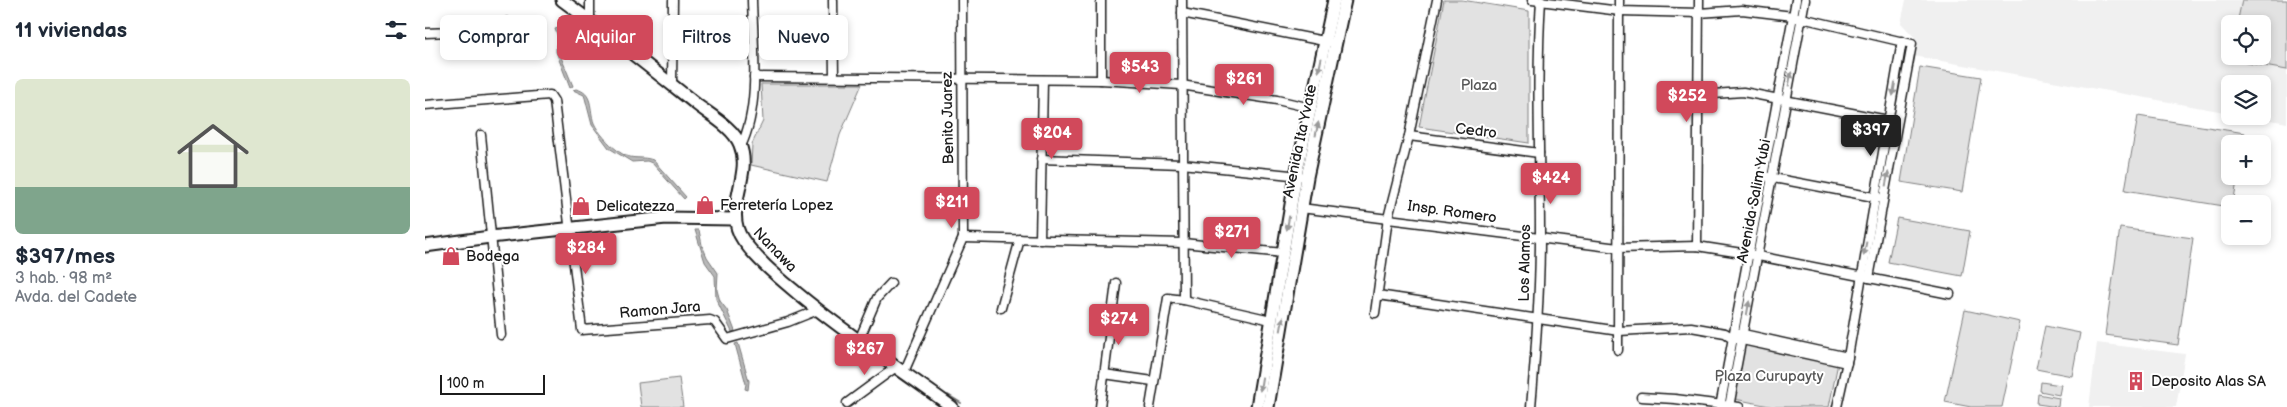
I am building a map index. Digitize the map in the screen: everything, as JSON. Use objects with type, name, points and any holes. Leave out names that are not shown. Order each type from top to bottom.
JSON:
[{"type":"street","points":[[562,0],[582,15]]},
{"type":"street","points":[[590,0],[590,15]]},
{"type":"street","points":[[672,85],[673,0]]},
{"type":"street","points":[[741,146],[749,127],[754,77],[752,0]]},
{"type":"street","points":[[833,0],[834,77]]},
{"type":"street","name":"Benito Juarez","points":[[900,370],[963,238],[962,0]]},
{"type":"street","points":[[1101,0],[1101,80]]},
{"type":"street","points":[[1182,0],[1183,300]]},
{"type":"street","name":"Avenida Ita Yvate","points":[[1268,407],[1280,304],[1283,253],[1330,42],[1334,0]]},
{"type":"street","name":"Avenida Ita Yvate","points":[[1257,407],[1271,320],[1280,304],[1301,208],[1301,176],[1311,108],[1330,42],[1345,0]]},
{"type":"street","points":[[1375,313],[1387,218],[1409,136],[1437,0]]},
{"type":"street","points":[[1532,0],[1620,11],[1699,13],[1743,10],[1793,16],[1911,44],[1875,197],[1837,407]]},
{"type":"street","points":[[1618,350],[1619,0]]},
{"type":"street","points":[[1697,246],[1699,0]]},
{"type":"street","name":"Avenida Salim Yubi","points":[[1725,406],[1733,335],[1796,0]]},
{"type":"street","name":"Avenida Salim Yubi","points":[[1725,406],[1743,337],[1805,0]]},
{"type":"street","name":"Los Alamos","points":[[1531,407],[1538,320],[1541,1]]},
{"type":"street","points":[[1181,13],[1330,42]]},
{"type":"street","points":[[425,34],[440,33]]},
{"type":"street","points":[[1869,278],[1884,199],[1902,41]]},
{"type":"street","points":[[640,60],[730,131],[741,146]]},
{"type":"street","points":[[754,77],[1101,80],[1181,85],[1277,100],[1311,108]]},
{"type":"street","points":[[1040,240],[1043,80]]},
{"type":"street","points":[[1698,95],[1743,92],[1894,121]]},
{"type":"street","points":[[425,105],[550,95],[554,101],[570,229]]},
{"type":"street","points":[[481,135],[501,335]]},
{"type":"street","name":"Cedro","points":[[1409,136],[1539,153]]},
{"type":"street","name":"Nanawa","points":[[741,146],[743,169],[735,220],[736,228],[750,248],[773,273],[818,310],[952,407]]},
{"type":"street","points":[[1041,159],[1182,164],[1301,176]]},
{"type":"street","points":[[1763,176],[1884,199]]},
{"type":"street","name":"Insp. Romero","points":[[1301,208],[1618,248],[1697,246],[1748,254],[1949,294]]},
{"type":"street","points":[[425,246],[666,218],[735,220]]},
{"type":"street","name":"Ramon Jara","points":[[570,229],[581,327],[585,331],[711,320],[715,322],[727,339],[789,322],[818,310]]},
{"type":"street","points":[[963,238],[1183,243],[1283,253]]},
{"type":"street","points":[[1001,308],[1020,239]]},
{"type":"street","points":[[1100,407],[1116,283]]},
{"type":"street","points":[[859,340],[877,298],[891,284]]},
{"type":"street","points":[[1378,295],[1619,331],[1691,327],[1847,360]]},
{"type":"street","points":[[1150,407],[1168,298],[1271,320]]},
{"type":"street","points":[[847,403],[900,370]]},
{"type":"street","points":[[1104,374],[1153,381]]},
{"type":"street","points":[[1641,397],[1739,407]]},
{"type":"shaded area","points":[[1906,0],[2287,0],[2287,123],[2271,120],[2271,75],[2221,75],[2221,111],[1914,56],[1917,40],[1901,23]]},
{"type":"shaded area","points":[[559,60],[562,60],[573,86],[570,88]]},
{"type":"shaded area","points":[[576,89],[586,94],[590,102],[594,123],[611,145],[627,156],[653,160],[686,197],[684,199],[652,163],[647,161],[632,162],[609,148],[592,125],[584,95],[573,90]]},
{"type":"shaded area","points":[[695,230],[699,230],[707,257],[718,273],[717,290],[720,301],[727,310],[735,331],[732,332],[716,299],[715,276],[705,262]]},
{"type":"shaded area","points":[[738,343],[749,381],[748,390],[745,389],[746,384],[735,344]]},
{"type":"shaded area","name":"Deposito Alas SA","points":[[2097,343],[2185,354],[2176,407],[2089,407]]},
{"type":"green space","name":"Plaza","points":[[1444,0],[1462,0],[1529,11],[1529,143],[1419,127]]},
{"type":"green space","points":[[2242,0],[2287,0],[2287,70],[2258,65],[2271,65],[2271,15],[2239,15]]},
{"type":"green space","points":[[1907,51],[1895,116],[1893,114]]},
{"type":"green space","points":[[1920,67],[1981,77],[1962,192],[1901,182]]},
{"type":"green space","points":[[761,84],[862,84],[840,135],[827,182],[751,165],[752,144],[763,121]]},
{"type":"green space","points":[[2138,116],[2245,133],[2245,135],[2221,135],[2221,185],[2236,185],[2235,195],[2221,195],[2221,206],[2125,190]]},
{"type":"green space","points":[[1893,125],[1881,193],[1891,126]]},
{"type":"green space","points":[[1897,218],[1970,231],[1962,276],[1888,262]]},
{"type":"green space","points":[[2120,228],[2193,238],[2178,345],[2105,335]]},
{"type":"green space","points":[[1965,310],[2020,322],[2002,407],[1971,407],[1945,402]]},
{"type":"green space","points":[[2045,326],[2080,333],[2072,376],[2036,369]]},
{"type":"green space","name":"Plaza Curupayty","points":[[1746,340],[1838,363],[1829,407],[1774,407],[1735,399]]},
{"type":"green space","points":[[679,378],[683,407],[641,407],[638,383]]},
{"type":"green space","points":[[2041,382],[2061,385],[2059,395],[2040,391]]},
{"type":"green space","points":[[2038,394],[2059,398],[2058,407],[2037,404]]},
{"type":"waterway","points":[[865,336],[873,341]]},
{"type":"waterway","points":[[948,395],[961,403]]},
{"type":"place","name":"Ferretería Lopez","points":[[705,205]]},
{"type":"place","name":"Delicatezza","points":[[581,206]]},
{"type":"place","name":"Bodega","points":[[451,256]]},
{"type":"place","name":"Deposito Alas SA","points":[[2136,381]]}]
